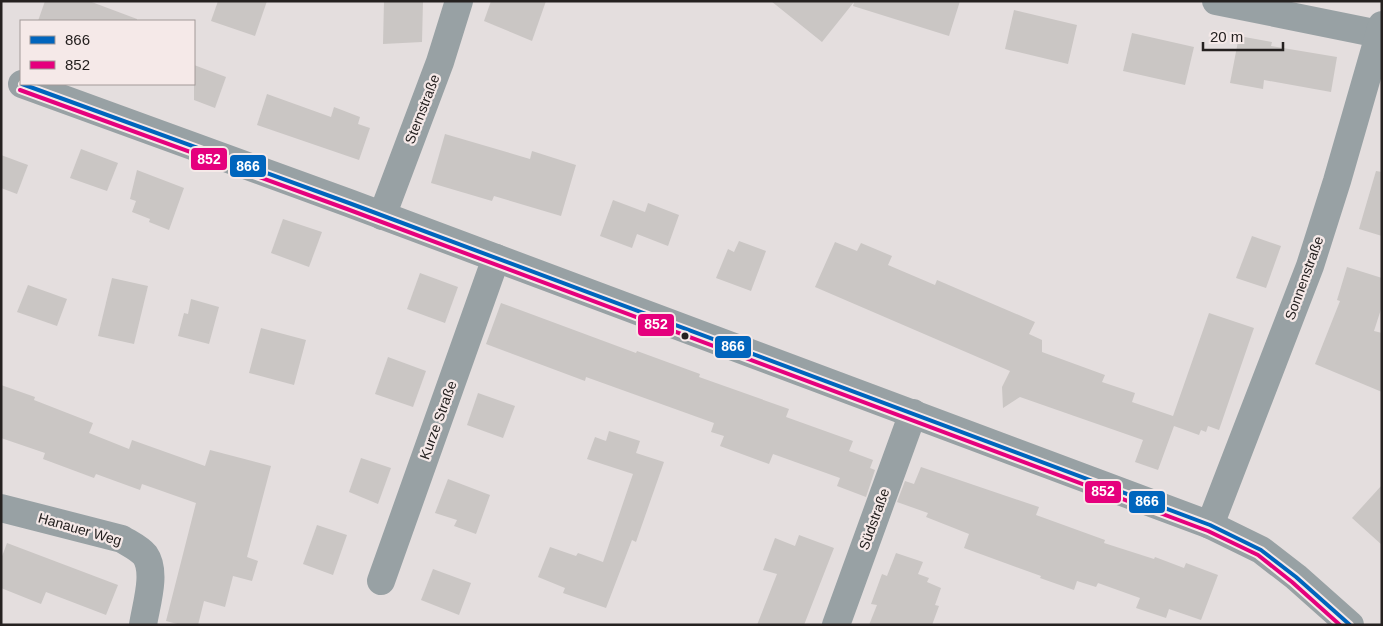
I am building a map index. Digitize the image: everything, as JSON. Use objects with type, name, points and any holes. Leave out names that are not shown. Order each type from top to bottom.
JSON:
[{"type":"street","name":"Sternstraße","points":[[382,216],[440,62],[459,1]]},
{"type":"street","points":[[1216,1],[1381,30]]},
{"type":"street","name":"Sonnenstraße","points":[[1210,525],[1310,266],[1381,30]]},
{"type":"street","points":[[1,76],[20,83]]},
{"type":"street","points":[[25,85],[496,258],[1210,525],[1261,550],[1296,577],[1350,625]]},
{"type":"street","name":"Kurze Straße","points":[[381,582],[496,258]]},
{"type":"street","name":"Südstraße","points":[[836,625],[913,413]]},
{"type":"street","name":"Hanauer Weg","points":[[1,508],[122,539],[144,554],[151,574],[143,625]]},
{"type":"building","points":[[45,1],[89,1],[137,19],[137,20],[38,20]]},
{"type":"building","points":[[218,1],[267,1],[255,36],[211,21]]},
{"type":"building","points":[[384,1],[423,1],[422,42],[383,44]]},
{"type":"building","points":[[491,1],[546,1],[532,41],[484,21]]},
{"type":"building","points":[[771,1],[960,1],[949,36],[853,6],[854,2],[822,42]]},
{"type":"building","points":[[1014,10],[1077,25],[1068,64],[1005,49]]},
{"type":"building","points":[[1132,33],[1194,47],[1185,85],[1123,71]]},
{"type":"building","points":[[1239,36],[1272,42],[1271,46],[1337,57],[1331,92],[1264,80],[1263,89],[1230,83]]},
{"type":"building","points":[[195,65],[226,77],[215,108],[194,100]]},
{"type":"building","points":[[267,94],[331,117],[334,107],[360,117],[358,124],[370,128],[359,160],[257,125]]},
{"type":"building","points":[[445,134],[530,159],[532,151],[576,165],[561,216],[494,196],[492,201],[431,183]]},
{"type":"building","points":[[81,149],[118,163],[107,191],[70,178]]},
{"type":"building","points":[[1,155],[28,165],[17,194],[1,188]]},
{"type":"building","points":[[137,170],[184,188],[169,230],[149,222],[150,219],[132,212],[136,201],[130,199]]},
{"type":"building","points":[[1376,171],[1382,172],[1382,236],[1359,229]]},
{"type":"building","points":[[613,200],[645,212],[648,203],[679,215],[668,246],[637,234],[632,248],[600,236]]},
{"type":"building","points":[[283,219],[322,232],[309,267],[271,253]]},
{"type":"building","points":[[1252,236],[1281,246],[1266,288],[1236,278]]},
{"type":"building","points":[[739,241],[766,251],[751,291],[716,278],[728,249],[734,252]]},
{"type":"building","points":[[835,242],[857,251],[861,243],[892,256],[888,265],[935,285],[937,280],[1035,322],[1029,334],[1042,340],[1042,352],[1105,375],[1102,382],[1135,393],[1132,402],[1173,416],[1209,313],[1254,328],[1219,430],[1208,426],[1206,432],[1201,430],[1199,435],[1174,426],[1158,470],[1135,462],[1143,440],[1020,397],[1003,408],[1002,387],[1010,371],[815,287]]},
{"type":"building","points":[[1347,267],[1382,278],[1382,306],[1374,331],[1382,333],[1382,392],[1315,364],[1340,301],[1337,300]]},
{"type":"building","points":[[420,273],[458,287],[445,323],[407,309]]},
{"type":"building","points":[[112,278],[148,286],[134,344],[98,336]]},
{"type":"building","points":[[28,285],[67,299],[57,326],[17,312]]},
{"type":"building","points":[[191,299],[219,307],[209,344],[178,336],[184,313],[188,314]]},
{"type":"building","points":[[501,303],[636,353],[637,351],[700,374],[699,377],[789,409],[786,417],[853,441],[849,451],[873,460],[870,468],[875,470],[866,497],[837,486],[840,478],[773,454],[769,464],[720,446],[724,436],[711,432],[714,423],[586,377],[585,381],[486,344]]},
{"type":"building","points":[[261,328],[306,340],[294,385],[249,373]]},
{"type":"building","points":[[388,357],[426,371],[413,407],[375,394]]},
{"type":"building","points":[[1,385],[35,397],[34,400],[93,423],[89,433],[129,449],[132,440],[205,466],[210,450],[271,466],[247,557],[258,561],[252,581],[233,576],[225,607],[204,601],[198,625],[181,625],[166,621],[196,503],[142,484],[140,490],[96,474],[94,478],[43,459],[45,453],[1,438]]},
{"type":"building","points":[[478,393],[515,406],[503,438],[467,425]]},
{"type":"building","points":[[609,431],[640,441],[636,453],[664,462],[636,542],[632,540],[606,608],[563,593],[565,588],[538,577],[550,547],[576,556],[578,553],[603,562],[633,474],[587,459],[595,437],[606,441]]},
{"type":"building","points":[[361,458],[391,468],[378,504],[349,492]]},
{"type":"building","points":[[921,467],[1039,507],[1036,515],[1105,540],[1104,543],[1154,559],[1155,557],[1184,568],[1186,563],[1218,575],[1201,620],[1169,609],[1166,618],[1136,608],[1140,598],[1098,583],[1096,587],[1077,581],[1074,590],[964,548],[969,534],[926,517],[928,513],[897,502],[905,481],[914,484]]},
{"type":"building","points":[[448,479],[490,495],[476,534],[454,526],[457,520],[435,513]]},
{"type":"building","points":[[1382,485],[1382,545],[1352,518]]},
{"type":"building","points":[[317,525],[347,535],[333,575],[303,564]]},
{"type":"building","points":[[799,535],[834,548],[804,625],[757,625],[777,574],[763,570],[775,538],[795,546]]},
{"type":"building","points":[[7,543],[118,585],[106,615],[46,592],[41,604],[1,588],[1,559]]},
{"type":"building","points":[[896,553],[923,562],[918,574],[929,578],[927,582],[941,588],[935,605],[939,606],[932,625],[869,625],[877,605],[871,604],[882,574],[887,576]]},
{"type":"building","points":[[433,569],[471,583],[459,615],[421,600]]},
{"type":"transit line","name":"866","points":[[25,85],[349,203],[1210,525],[1261,550],[1296,577],[1350,625]]},
{"type":"transit line","name":"852","points":[[20,90],[347,209],[1208,531],[1258,555],[1292,582],[1340,625]]}]
